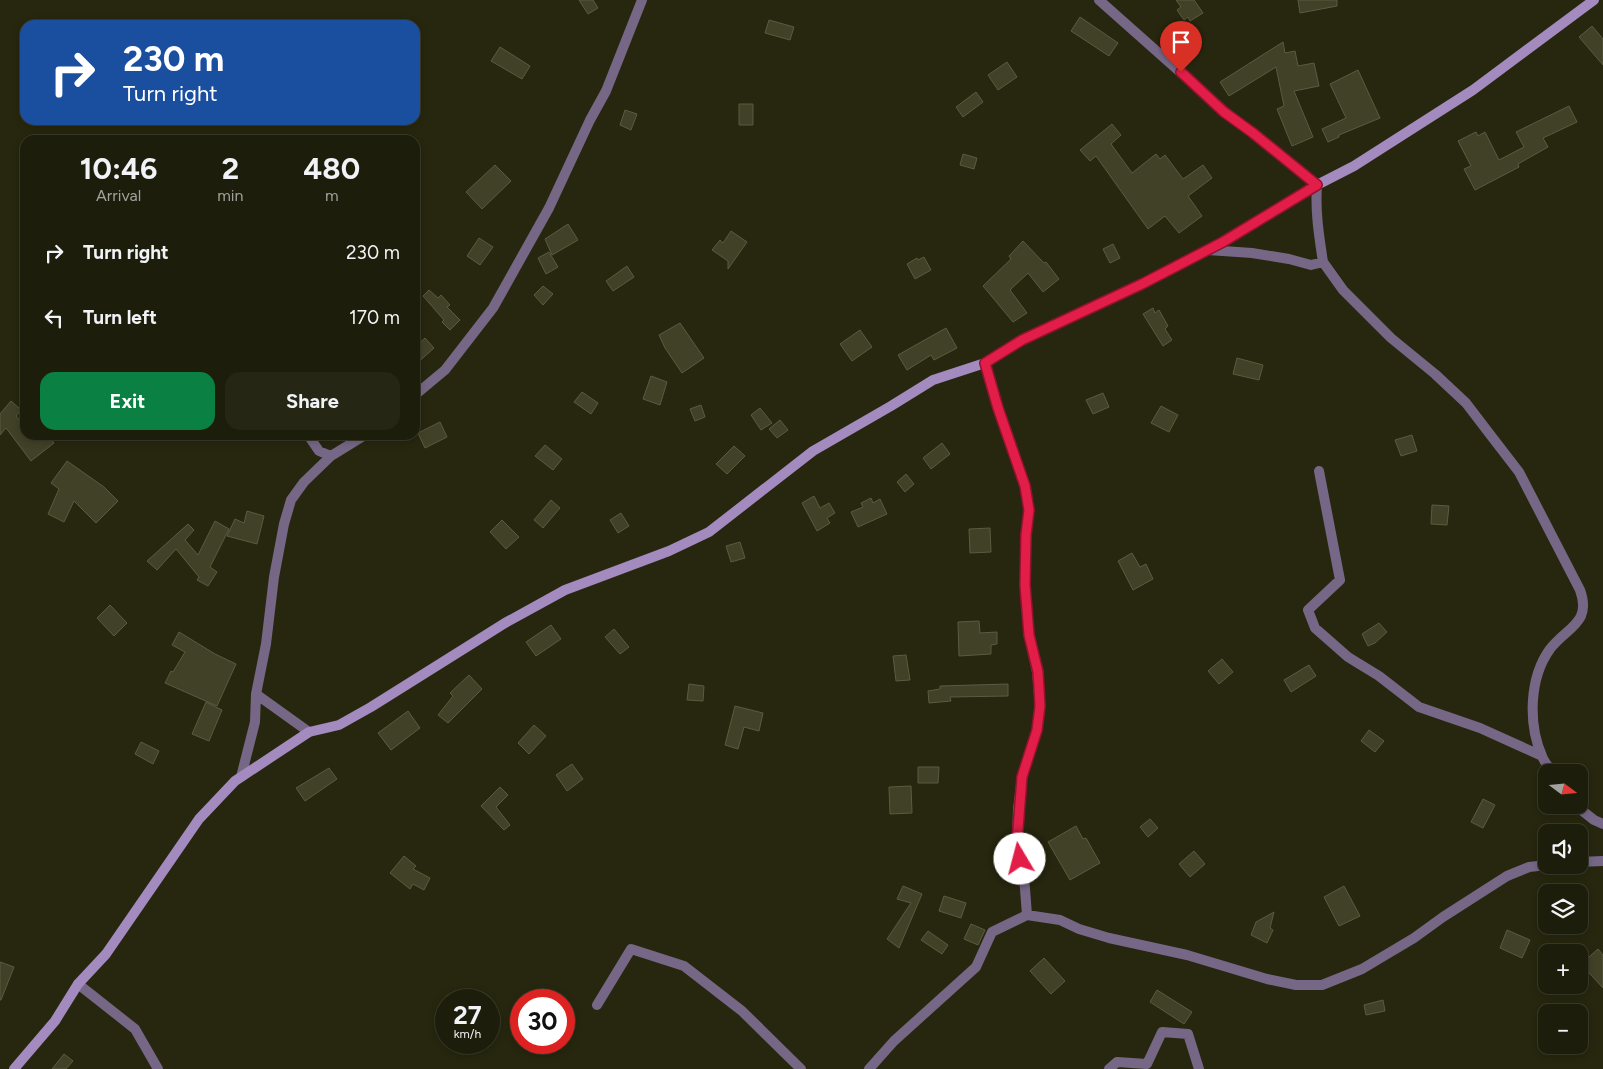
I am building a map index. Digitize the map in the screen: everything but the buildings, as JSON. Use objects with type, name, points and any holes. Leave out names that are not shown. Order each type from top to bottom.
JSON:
[{"type":"street","points":[[420,391],[445,370],[493,308],[549,208],[590,120],[606,91],[642,0]]},
{"type":"street","points":[[1099,0],[1224,112],[1317,185]]},
{"type":"street","points":[[14,1069],[55,1021],[78,984],[106,954],[199,819],[234,780],[309,732],[339,725],[371,708],[505,623],[565,590],[669,551],[709,532],[813,451],[933,380],[985,363],[1022,340],[1142,284],[1208,250],[1317,185],[1354,166],[1474,90],[1594,0]]},
{"type":"street","points":[[1317,185],[1318,232],[1323,262],[1343,290],[1391,338],[1435,374],[1466,403],[1519,472],[1584,600],[1580,618],[1550,650],[1537,678],[1533,704],[1535,730],[1542,756],[1547,764]]},
{"type":"street","points":[[1208,250],[1252,253],[1311,265],[1323,262]]},
{"type":"street","points":[[985,363],[998,408],[1025,486],[1029,510],[1026,535],[1025,585],[1029,635],[1038,672],[1040,706],[1037,730],[1022,777],[1018,809],[1017,842],[1024,876],[1027,915]]},
{"type":"street","points":[[311,440],[319,451],[331,456]]},
{"type":"street","points":[[240,777],[255,722],[256,694],[266,644],[274,577],[284,524],[291,500],[304,482],[331,456],[357,440]]},
{"type":"street","points":[[1319,471],[1340,580],[1308,610],[1315,628],[1348,657],[1379,676],[1419,707],[1480,728],[1542,756]]},
{"type":"street","points":[[256,694],[309,732]]},
{"type":"street","points":[[1586,814],[1603,824]]},
{"type":"street","points":[[1588,862],[1603,861]]},
{"type":"street","points":[[870,1069],[894,1041],[976,967],[992,932],[1027,915],[1060,920],[1109,938],[1187,955],[1296,986],[1322,985],[1362,969],[1414,938],[1507,876],[1530,867],[1538,866]]},
{"type":"street","points":[[597,1005],[631,949],[684,966],[742,1011],[801,1069]]},
{"type":"street","points":[[78,984],[135,1029],[158,1069]]},
{"type":"street","points":[[1109,1069],[1117,1062],[1147,1064],[1162,1032],[1188,1034],[1199,1069]]},
{"type":"route","points":[[1020,859],[1017,842],[1018,809],[1022,777],[1037,730],[1040,706],[1038,672],[1029,635],[1025,585],[1026,535],[1029,510],[1025,486],[998,408],[985,363],[1022,340],[1142,284],[1223,242],[1317,185],[1224,112],[1181,72]]}]
